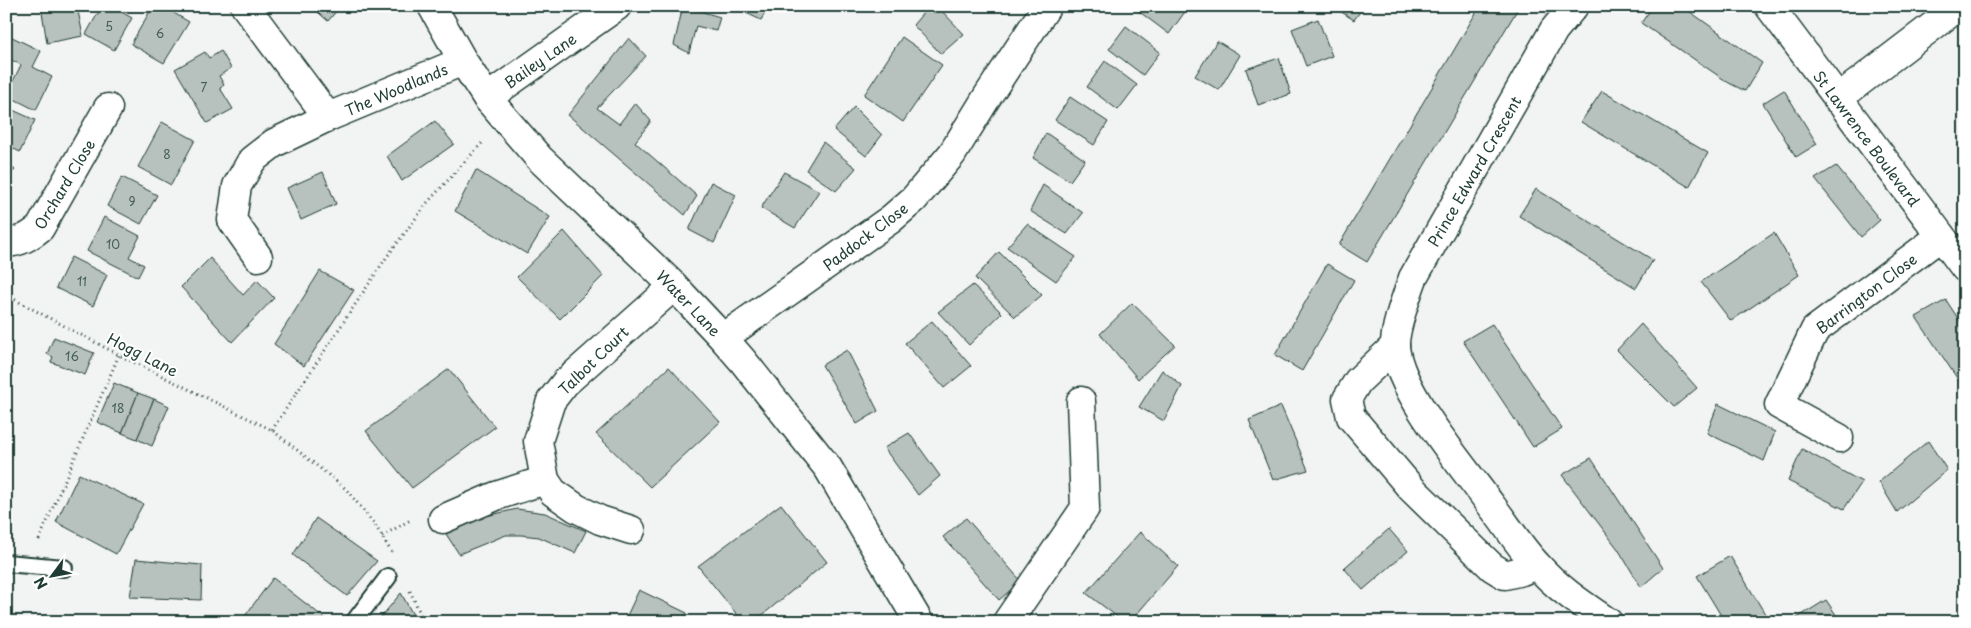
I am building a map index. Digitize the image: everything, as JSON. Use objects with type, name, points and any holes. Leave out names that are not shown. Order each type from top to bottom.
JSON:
[{"type":"street","name":"The Woodlands","points":[[245,6],[328,117]]},
{"type":"street","name":"Water Lane","points":[[432,6],[463,61],[487,98],[505,119],[540,158],[674,286],[744,361],[828,468],[919,622]]},
{"type":"street","name":"Bailey Lane","points":[[487,98],[617,6]]},
{"type":"street","name":"Paddock Close","points":[[723,338],[891,219],[914,200],[952,154],[987,96],[1048,6]]},
{"type":"street","name":"Prince Edward Crescent","points":[[1574,6],[1554,30],[1413,278],[1402,306],[1395,346],[1400,366],[1411,393],[1444,442],[1536,565],[1571,597],[1608,622]]},
{"type":"street","name":"St Lawrence Boulevard","points":[[1769,6],[1965,268]]},
{"type":"street","points":[[1837,99],[1959,6]]},
{"type":"street","name":"The Woodlands","points":[[258,257],[232,220],[236,186],[252,160],[274,144],[328,117],[463,61]]},
{"type":"street","name":"Orchard Close","points":[[6,243],[16,242],[29,237],[40,228],[108,108]]},
{"type":"street","name":"Barrington Close","points":[[1839,438],[1779,405],[1815,330],[1941,236]]},
{"type":"street","name":"Talbot Court","points":[[545,480],[538,441],[551,401],[565,383],[674,286]]},
{"type":"street","points":[[1395,346],[1358,381],[1347,399],[1350,417],[1411,488],[1492,567],[1505,575],[1536,565]]},
{"type":"street","points":[[1007,622],[1086,508],[1081,401]]},
{"type":"street","points":[[443,519],[496,496],[545,480],[553,492],[576,508],[600,520],[631,530]]},
{"type":"lane","points":[[6,563],[64,568]]},
{"type":"lane","points":[[354,622],[388,577]]},
{"type":"path","points":[[272,430],[392,250],[427,203],[505,119]]},
{"type":"path","name":"Hogg Lane","points":[[6,295],[120,355],[272,430],[346,489],[375,525],[394,557]]},
{"type":"path","points":[[28,565],[120,355]]},
{"type":"path","points":[[409,588],[424,622]]},
{"type":"building","points":[[41,6],[77,6],[83,36],[47,43]]},
{"type":"building","points":[[102,6],[111,6],[132,18],[114,50],[86,34]]},
{"type":"building","points":[[153,6],[162,6],[189,22],[164,63],[131,44]]},
{"type":"building","points":[[311,6],[335,6],[338,9],[328,21]]},
{"type":"building","points":[[683,6],[720,17],[716,31],[696,26],[689,53],[674,45]]},
{"type":"building","points":[[731,6],[769,6],[761,20]]},
{"type":"building","points":[[929,6],[937,6],[964,34],[941,54],[913,25]]},
{"type":"building","points":[[1140,6],[1184,6],[1187,9],[1169,34],[1137,10]]},
{"type":"building","points":[[1332,6],[1364,6],[1354,20]]},
{"type":"building","points":[[1480,6],[1511,6],[1517,10],[1367,262],[1339,245]]},
{"type":"building","points":[[1653,6],[1682,6],[1762,63],[1745,91],[1729,83],[1641,23]]},
{"type":"building","points":[[1318,19],[1332,56],[1306,66],[1292,29]]},
{"type":"building","points":[[1126,26],[1160,52],[1143,75],[1109,49]]},
{"type":"building","points":[[10,36],[41,51],[33,67],[52,77],[36,110],[6,95],[21,65],[6,57],[6,44]]},
{"type":"building","points":[[902,37],[942,65],[903,122],[864,95]]},
{"type":"building","points":[[629,38],[646,56],[597,108],[619,124],[635,103],[651,121],[635,142],[697,196],[685,215],[568,115]]},
{"type":"building","points":[[1217,41],[1240,55],[1219,90],[1195,76]]},
{"type":"building","points":[[221,51],[231,68],[219,76],[224,85],[220,88],[233,109],[207,123],[175,69],[205,52],[209,58]]},
{"type":"building","points":[[1279,58],[1291,94],[1258,105],[1246,69]]},
{"type":"building","points":[[1105,61],[1137,85],[1118,110],[1087,87]]},
{"type":"building","points":[[1784,90],[1817,144],[1796,157],[1763,103]]},
{"type":"building","points":[[1602,91],[1708,153],[1689,187],[1581,122]]},
{"type":"building","points":[[1070,97],[1108,122],[1094,145],[1055,120]]},
{"type":"building","points":[[6,107],[35,120],[20,152],[6,145]]},
{"type":"building","points":[[854,107],[882,135],[866,156],[834,130]]},
{"type":"building","points":[[435,121],[454,144],[402,181],[387,156]]},
{"type":"building","points":[[162,122],[195,140],[171,185],[138,167]]},
{"type":"building","points":[[1046,133],[1085,160],[1070,181],[1033,158]]},
{"type":"building","points":[[823,142],[856,168],[836,191],[806,170]]},
{"type":"building","points":[[6,161],[15,170],[6,179]]},
{"type":"building","points":[[1836,166],[1880,220],[1861,237],[1815,179]]},
{"type":"building","points":[[476,170],[550,217],[527,254],[455,211]]},
{"type":"building","points":[[323,172],[336,204],[301,220],[287,188]]},
{"type":"building","points":[[784,172],[819,191],[795,228],[761,208]]},
{"type":"building","points":[[122,177],[157,195],[141,224],[107,206]]},
{"type":"building","points":[[711,182],[736,195],[714,243],[689,230]]},
{"type":"building","points":[[1043,185],[1083,213],[1067,234],[1030,211]]},
{"type":"building","points":[[1536,189],[1653,260],[1636,288],[1519,216]]},
{"type":"building","points":[[104,217],[140,236],[129,257],[144,265],[138,277],[87,251]]},
{"type":"building","points":[[1027,224],[1076,257],[1056,281],[1007,247]]},
{"type":"building","points":[[564,231],[603,276],[560,319],[517,277]]},
{"type":"building","points":[[1774,233],[1799,275],[1731,321],[1701,282]]},
{"type":"building","points":[[999,252],[1042,295],[1015,317],[975,278]]},
{"type":"building","points":[[71,257],[107,275],[93,306],[56,288]]},
{"type":"building","points":[[210,258],[243,295],[257,280],[274,298],[232,342],[181,287]]},
{"type":"building","points":[[1327,264],[1354,280],[1302,371],[1275,355]]},
{"type":"building","points":[[320,271],[354,290],[304,366],[274,344]]},
{"type":"building","points":[[973,285],[1002,313],[969,345],[938,312]]},
{"type":"building","points":[[1946,300],[1965,329],[1965,390],[1916,317]]},
{"type":"building","points":[[1132,303],[1175,345],[1138,379],[1100,334]]},
{"type":"building","points":[[932,321],[971,366],[944,388],[905,343]]},
{"type":"building","points":[[1492,324],[1562,429],[1533,447],[1463,341]]},
{"type":"building","points":[[1641,324],[1697,388],[1674,407],[1617,350]]},
{"type":"building","points":[[54,337],[94,353],[85,375],[51,362],[53,357],[47,354]]},
{"type":"building","points":[[847,350],[878,411],[857,424],[822,365]]},
{"type":"building","points":[[669,367],[720,422],[650,487],[596,434]]},
{"type":"building","points":[[449,369],[495,427],[412,488],[366,431]]},
{"type":"building","points":[[1162,370],[1182,386],[1164,421],[1139,407]]},
{"type":"building","points":[[114,383],[138,393],[122,433],[97,422]]},
{"type":"building","points":[[138,393],[154,399],[137,439],[122,433]]},
{"type":"building","points":[[154,399],[169,406],[152,446],[137,439]]},
{"type":"building","points":[[1718,404],[1775,432],[1764,461],[1707,433]]},
{"type":"building","points":[[1281,406],[1308,470],[1273,480],[1249,420]]},
{"type":"building","points":[[909,433],[940,476],[918,495],[884,448]]},
{"type":"building","points":[[1928,441],[1947,470],[1897,512],[1879,482]]},
{"type":"building","points":[[1802,449],[1862,482],[1844,509],[1788,481]]},
{"type":"building","points":[[1591,458],[1663,568],[1641,587],[1618,549],[1562,475]]},
{"type":"building","points":[[79,474],[143,504],[116,554],[56,522]]},
{"type":"building","points":[[6,504],[13,508],[6,523]]},
{"type":"building","points":[[781,504],[827,562],[754,622],[743,622],[698,566]]},
{"type":"building","points":[[517,509],[545,513],[586,531],[575,553],[539,537],[506,535],[459,554],[446,534],[486,516]]},
{"type":"building","points":[[316,518],[377,561],[347,596],[293,555]]},
{"type":"building","points":[[966,518],[1021,581],[999,600],[943,537]]},
{"type":"building","points":[[1389,529],[1408,551],[1363,590],[1344,568]]},
{"type":"building","points":[[1140,532],[1178,566],[1130,622],[1124,622],[1086,593]]},
{"type":"building","points":[[1730,556],[1770,622],[1725,622],[1697,576]]},
{"type":"building","points":[[136,559],[202,565],[201,600],[130,597]]},
{"type":"building","points":[[273,578],[327,620],[325,622],[242,620]]},
{"type":"building","points":[[639,590],[687,613],[682,622],[624,622]]},
{"type":"building","points":[[401,593],[417,622],[377,622]]},
{"type":"building","points":[[1826,600],[1841,622],[1792,621]]}]
